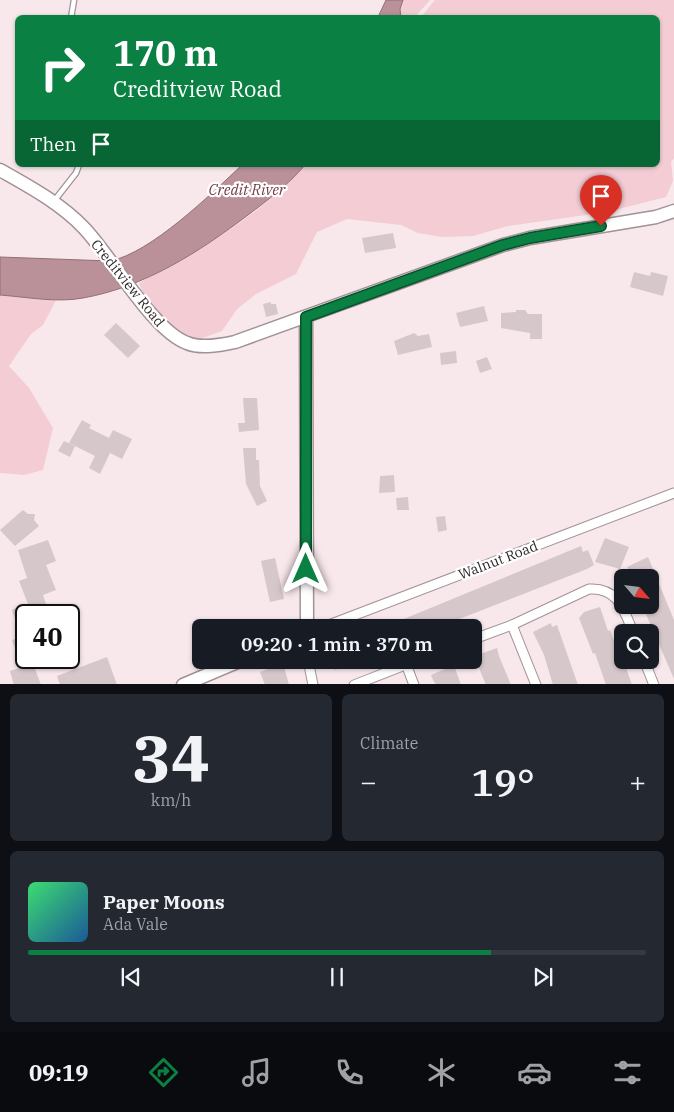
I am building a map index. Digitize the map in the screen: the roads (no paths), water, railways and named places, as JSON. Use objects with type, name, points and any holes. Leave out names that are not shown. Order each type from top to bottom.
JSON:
[{"type":"street","name":"Creditview Road","points":[[0,170],[54,201],[80,224],[102,248],[164,328],[187,343],[196,345],[222,345],[236,342],[503,245],[530,238],[656,217],[674,211]]},
{"type":"street","points":[[306,317],[307,619]]},
{"type":"street","name":"Walnut Road","points":[[345,619],[674,493]]},
{"type":"street","points":[[482,636],[512,625],[590,589],[599,589],[616,597],[629,624]]},
{"type":"street","points":[[512,625],[536,684]]},
{"type":"street","points":[[183,684],[220,669]]},
{"type":"street","points":[[310,669],[312,684]]},
{"type":"street","points":[[354,684],[393,669]]},
{"type":"street","points":[[408,669],[414,684]]},
{"type":"street","points":[[648,669],[654,684]]},
{"type":"lane","points":[[72,15],[74,0]]},
{"type":"lane","points":[[54,201],[76,173],[78,167]]},
{"type":"water","points":[[386,0],[403,0],[400,9],[401,15],[379,15]]},
{"type":"water","name":"Credit River","points":[[240,167],[303,167],[278,192],[229,229],[191,255],[150,277],[106,293],[83,298],[52,300],[0,295],[0,257],[110,261],[144,247],[162,235]]}]
